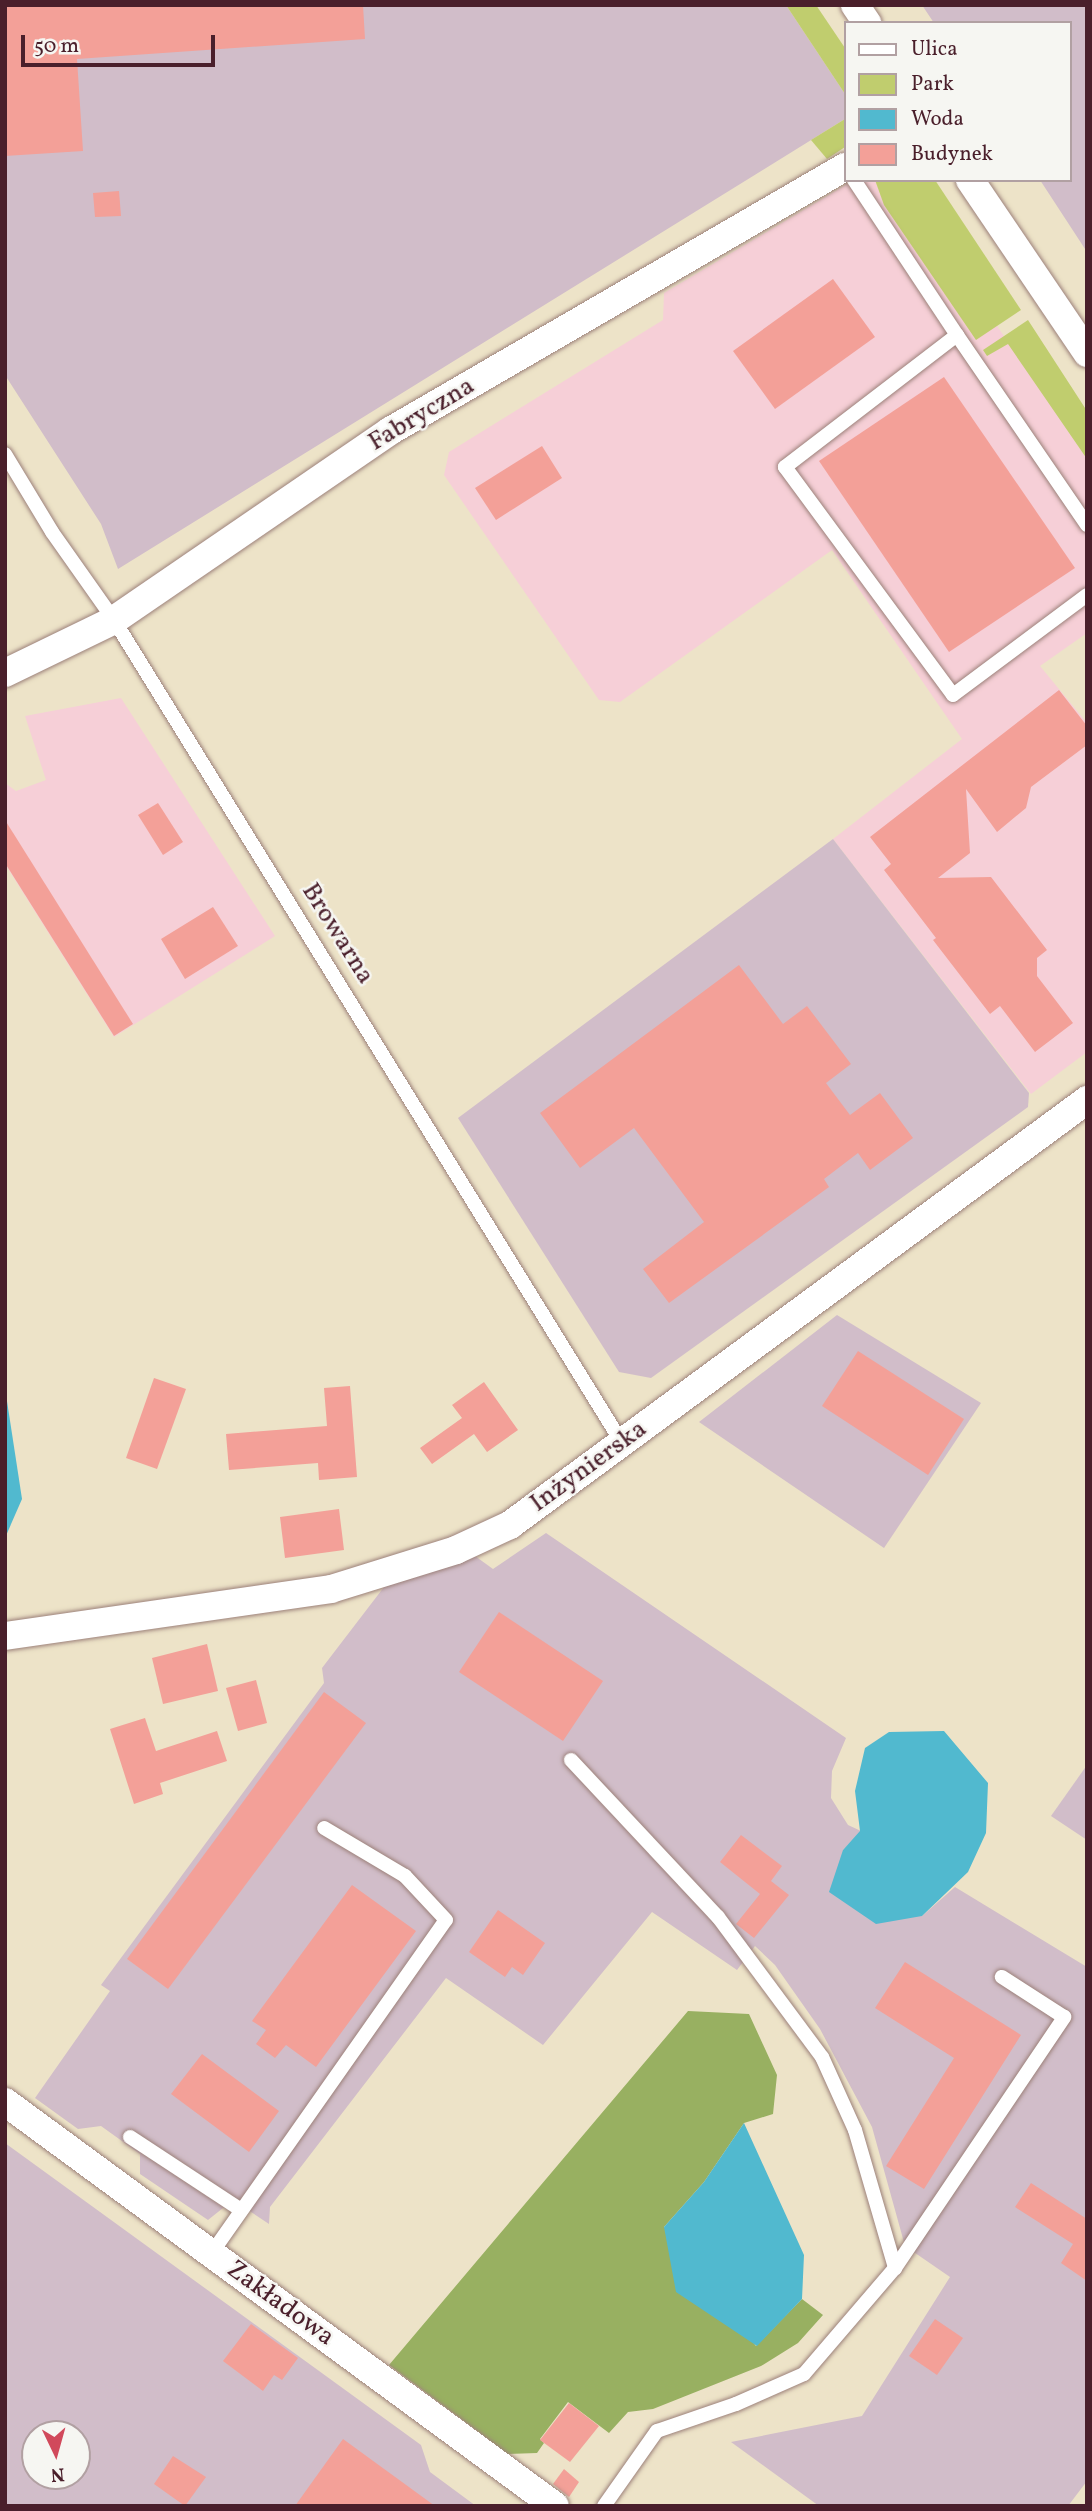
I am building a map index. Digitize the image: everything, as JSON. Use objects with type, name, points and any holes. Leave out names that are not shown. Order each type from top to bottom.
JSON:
[{"type":"street","points":[[855,5],[866,21]]},
{"type":"street","name":"Fabryczna","points":[[5,673],[114,620],[390,431],[844,168]]},
{"type":"street","points":[[971,182],[1087,353]]},
{"type":"street","name":"Inżynierska","points":[[5,1636],[331,1589],[408,1568],[510,1525],[1087,1100]]},
{"type":"street","name":"Zakładowa","points":[[5,2102],[555,2506]]},
{"type":"lane","points":[[855,182],[1087,525]]},
{"type":"lane","points":[[957,335],[785,467],[953,695],[1087,595]]},
{"type":"lane","name":"Browarna","points":[[5,454],[51,532],[114,620],[622,1443]]},
{"type":"lane","points":[[571,1759],[718,1917],[822,2057],[855,2130],[895,2267]]},
{"type":"lane","points":[[211,2254],[446,1920],[405,1876],[324,1828]]},
{"type":"lane","points":[[604,2506],[657,2431],[736,2404],[804,2374],[895,2267],[1064,2017],[1002,1977]]},
{"type":"lane","points":[[130,2137],[241,2210]]},
{"type":"shaded area","points":[[5,5],[786,5],[844,92],[844,120],[118,569],[101,524],[5,375]]},
{"type":"shaded area","points":[[922,5],[1087,5],[1087,252],[1041,182],[1071,182],[1071,21],[933,21]]},
{"type":"shaded area","points":[[851,182],[876,182],[884,205],[943,291],[991,317],[1087,459],[1087,633],[1040,666],[1087,723],[1087,1052],[1031,1094],[833,839],[962,739],[832,550],[620,702],[599,700],[444,475],[449,452],[663,320],[664,293]]},
{"type":"shaded area","points":[[121,698],[275,936],[114,1037],[5,864],[5,783],[16,791],[46,780],[25,716]]},
{"type":"shaded area","points":[[833,839],[1029,1093],[1028,1107],[651,1378],[619,1372],[458,1118]]},
{"type":"shaded area","points":[[837,1315],[981,1403],[884,1548],[699,1422]]},
{"type":"shaded area","points":[[546,1533],[846,1738],[832,1771],[831,1798],[848,1825],[861,1831],[843,1850],[922,1916],[955,1887],[1087,1967],[1087,2481],[1068,2506],[819,2506],[731,2442],[862,2416],[950,2277],[905,2246],[872,2127],[820,2029],[775,1965],[755,1946],[737,1970],[652,1912],[543,2045],[446,1978],[270,2207],[269,2224],[233,2200],[208,2220],[140,2174],[140,2154],[101,2126],[78,2129],[35,2098],[110,1991],[101,1985],[324,1683],[322,1668],[384,1587],[475,1556],[493,1569]]},
{"type":"shaded area","points":[[1087,1765],[1087,1840],[1051,1816]]},
{"type":"shaded area","points":[[5,2143],[421,2445],[430,2472],[476,2506],[5,2506]]},
{"type":"green space","points":[[786,5],[816,5],[844,47],[844,92]]},
{"type":"green space","points":[[844,120],[844,148],[827,159],[811,140]]},
{"type":"green space","points":[[876,182],[936,182],[1021,310],[976,340],[884,205]]},
{"type":"green space","points":[[1028,320],[1087,411],[1087,459],[1008,344],[987,356],[983,350]]},
{"type":"green space","points":[[688,2011],[749,2014],[777,2075],[773,2114],[744,2123],[704,2182],[664,2227],[756,2346],[802,2299],[823,2315],[798,2343],[761,2366],[653,2409],[628,2412],[609,2433],[568,2402],[540,2439],[544,2443],[537,2453],[508,2454],[389,2365]]},
{"type":"water","points":[[5,1388],[22,1499],[5,1538]]},
{"type":"water","points":[[944,1731],[988,1783],[986,1833],[968,1872],[922,1916],[876,1924],[829,1892],[843,1850],[860,1831],[855,1791],[865,1748],[889,1732]]},
{"type":"water","points":[[744,2123],[804,2255],[802,2299],[757,2346],[676,2292],[664,2227],[704,2182]]},
{"type":"building","points":[[5,5],[363,5],[365,39],[77,59],[83,151],[5,156]]},
{"type":"building","points":[[119,191],[121,216],[95,217],[93,193]]},
{"type":"building","points":[[833,279],[875,337],[775,409],[733,351]]},
{"type":"building","points":[[944,377],[1075,568],[949,652],[819,461]]},
{"type":"building","points":[[542,446],[562,478],[496,520],[475,488]]},
{"type":"building","points":[[1059,690],[1087,726],[1087,745],[1031,787],[1026,808],[997,832],[966,789],[970,853],[938,878],[991,877],[1047,950],[1037,958],[1037,976],[1073,1023],[1035,1052],[1000,1006],[990,1014],[933,940],[936,938],[884,870],[891,864],[870,837]]},
{"type":"building","points":[[158,803],[183,842],[163,855],[138,815]]},
{"type":"building","points":[[5,820],[133,1024],[114,1036],[5,863]]},
{"type":"building","points":[[213,907],[238,946],[185,979],[161,939]]},
{"type":"building","points":[[739,965],[783,1024],[807,1006],[851,1064],[826,1083],[850,1115],[880,1093],[913,1138],[870,1170],[858,1153],[824,1179],[829,1187],[669,1303],[643,1269],[704,1222],[634,1128],[580,1168],[540,1113]]},
{"type":"building","points":[[858,1351],[964,1419],[928,1475],[822,1406]]},
{"type":"building","points":[[154,1378],[186,1389],[157,1469],[126,1458]]},
{"type":"building","points":[[484,1382],[518,1430],[487,1452],[474,1434],[432,1464],[420,1448],[462,1418],[452,1405]]},
{"type":"building","points":[[350,1386],[357,1477],[319,1480],[318,1463],[229,1470],[226,1434],[327,1426],[324,1388]]},
{"type":"building","points":[[339,1509],[344,1550],[285,1558],[280,1517]]},
{"type":"building","points":[[499,1612],[603,1681],[563,1741],[459,1672]]},
{"type":"building","points":[[207,1644],[218,1691],[163,1704],[152,1658]]},
{"type":"building","points":[[256,1680],[267,1723],[238,1731],[226,1688]]},
{"type":"building","points":[[324,1692],[366,1723],[168,1989],[127,1959]]},
{"type":"building","points":[[145,1718],[156,1751],[217,1731],[227,1761],[160,1783],[163,1794],[134,1804],[110,1729]]},
{"type":"building","points":[[741,1835],[782,1866],[771,1881],[789,1895],[754,1938],[736,1924],[760,1894],[720,1862]]},
{"type":"building","points":[[352,1885],[416,1931],[316,2067],[286,2045],[275,2058],[256,2044],[266,2030],[252,2021]]},
{"type":"building","points":[[498,1910],[545,1943],[523,1975],[512,1967],[505,1977],[469,1952]]},
{"type":"building","points":[[905,1962],[1021,2035],[924,2189],[886,2166],[954,2058],[875,2008]]},
{"type":"building","points":[[202,2054],[279,2111],[249,2152],[171,2094]]},
{"type":"building","points":[[1031,2183],[1087,2219],[1087,2281],[1061,2263],[1073,2244],[1015,2207]]},
{"type":"building","points":[[935,2319],[963,2338],[937,2375],[909,2356]]},
{"type":"building","points":[[251,2324],[298,2358],[282,2380],[274,2375],[263,2391],[223,2361]]},
{"type":"building","points":[[569,2403],[599,2426],[570,2462],[540,2440]]},
{"type":"building","points":[[343,2439],[435,2506],[295,2506]]},
{"type":"building","points":[[173,2456],[206,2477],[185,2506],[154,2484]]},
{"type":"building","points":[[564,2469],[579,2482],[569,2497],[553,2484]]}]
